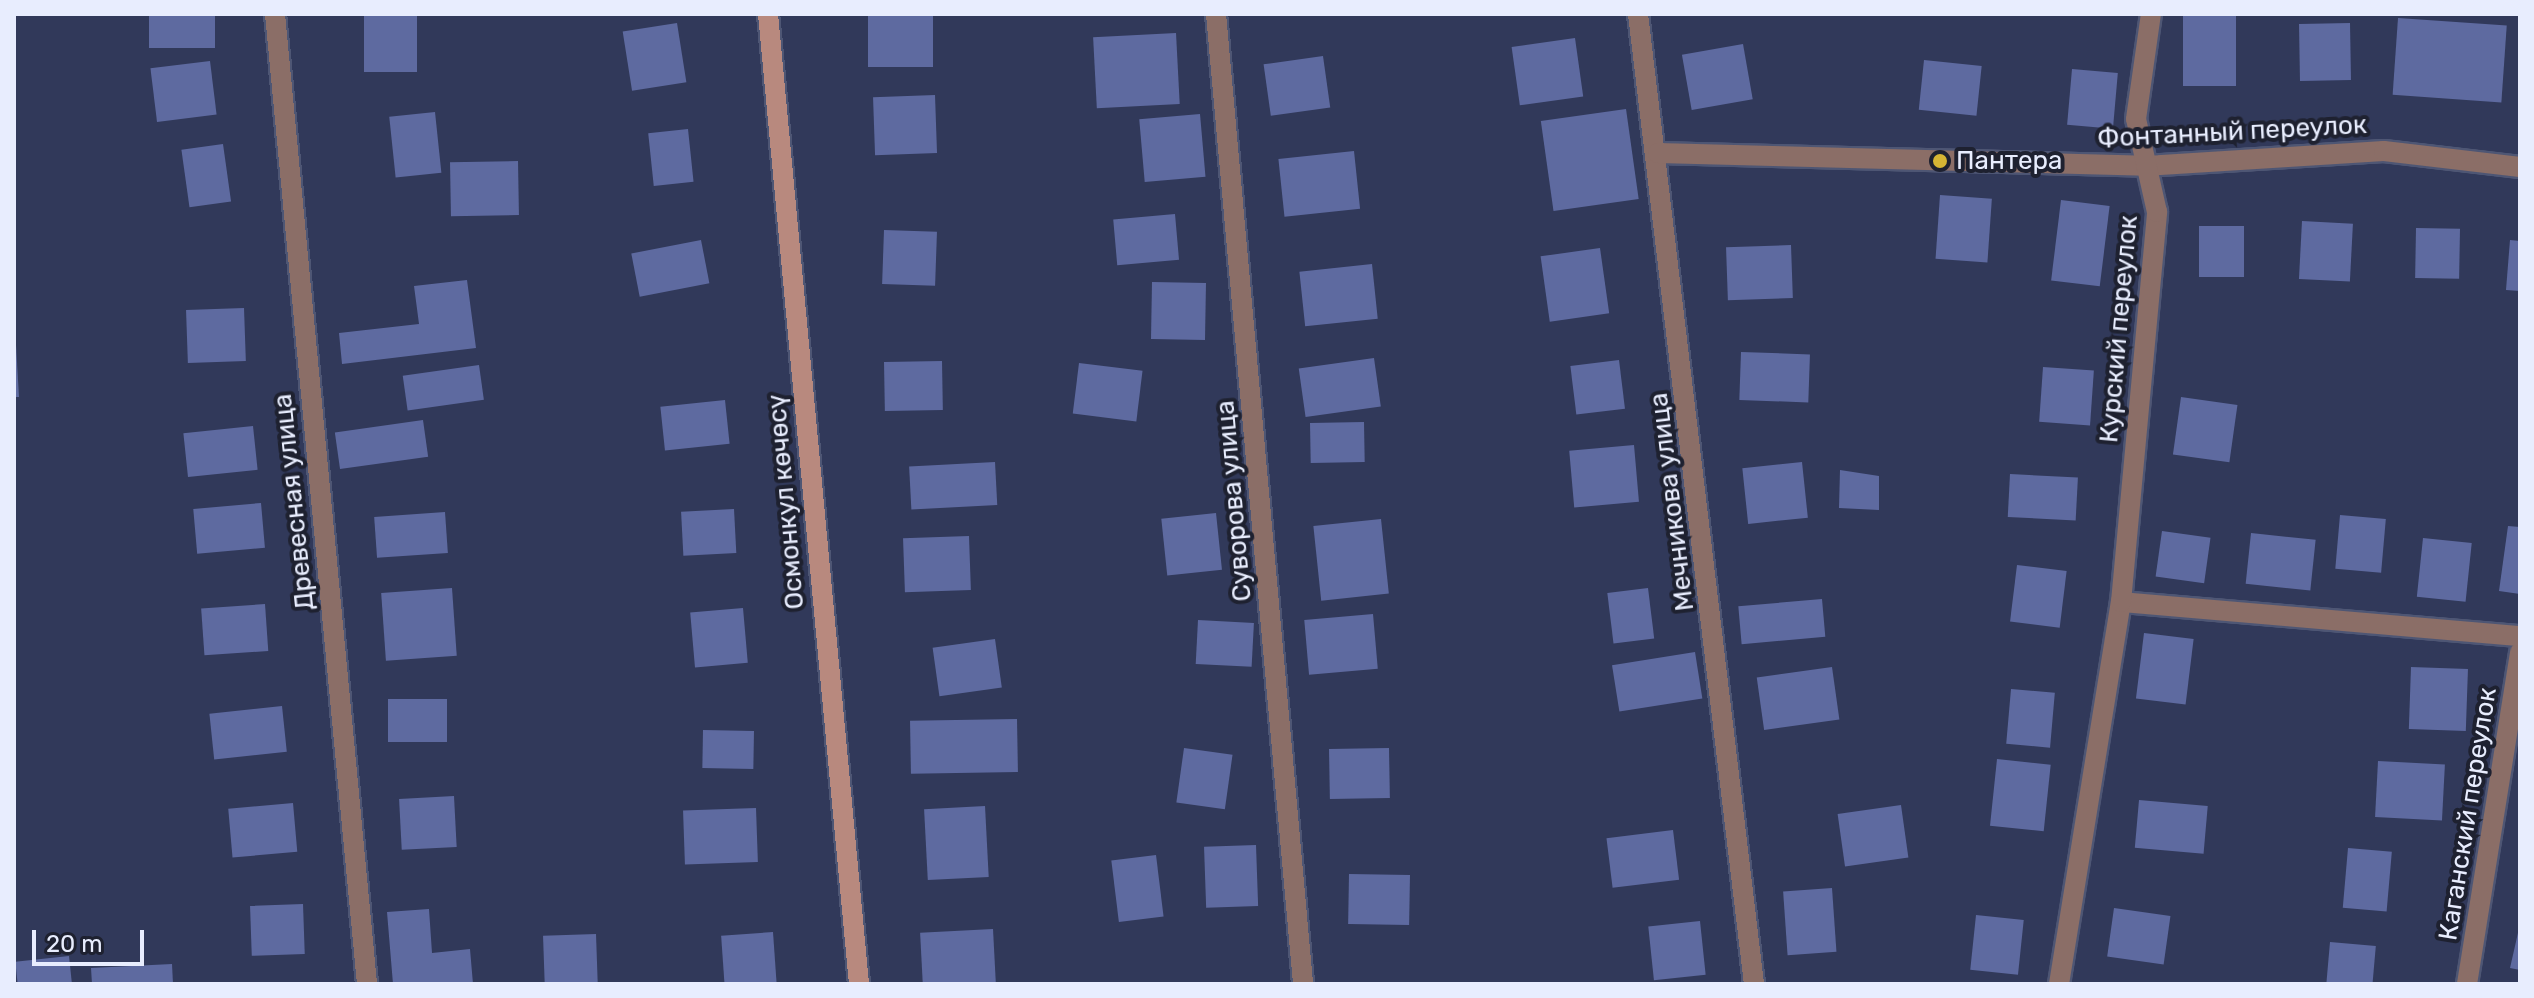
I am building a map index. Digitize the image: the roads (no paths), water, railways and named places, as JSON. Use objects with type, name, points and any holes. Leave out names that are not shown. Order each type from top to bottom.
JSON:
[{"type":"street","name":"Древесная улица","points":[[275,14],[367,984]]},
{"type":"street","name":"Осмонкул көчөсү","points":[[768,14],[859,984]]},
{"type":"street","name":"Суворова улица","points":[[1216,14],[1303,984]]},
{"type":"street","name":"Мечникова улица","points":[[1638,14],[1658,153],[1754,984]]},
{"type":"street","name":"Курский переулок","points":[[2059,984],[2121,602],[2157,212],[2136,119],[2151,14]]},
{"type":"street","name":"Фонтанный переулок","points":[[1658,153],[2146,166],[2384,151],[2520,167]]},
{"type":"street","points":[[2121,602],[2520,636]]},
{"type":"street","name":"Каганский переулок","points":[[2467,984],[2520,652]]},
{"type":"place","name":"Пантера","points":[[1940,161]]}]
